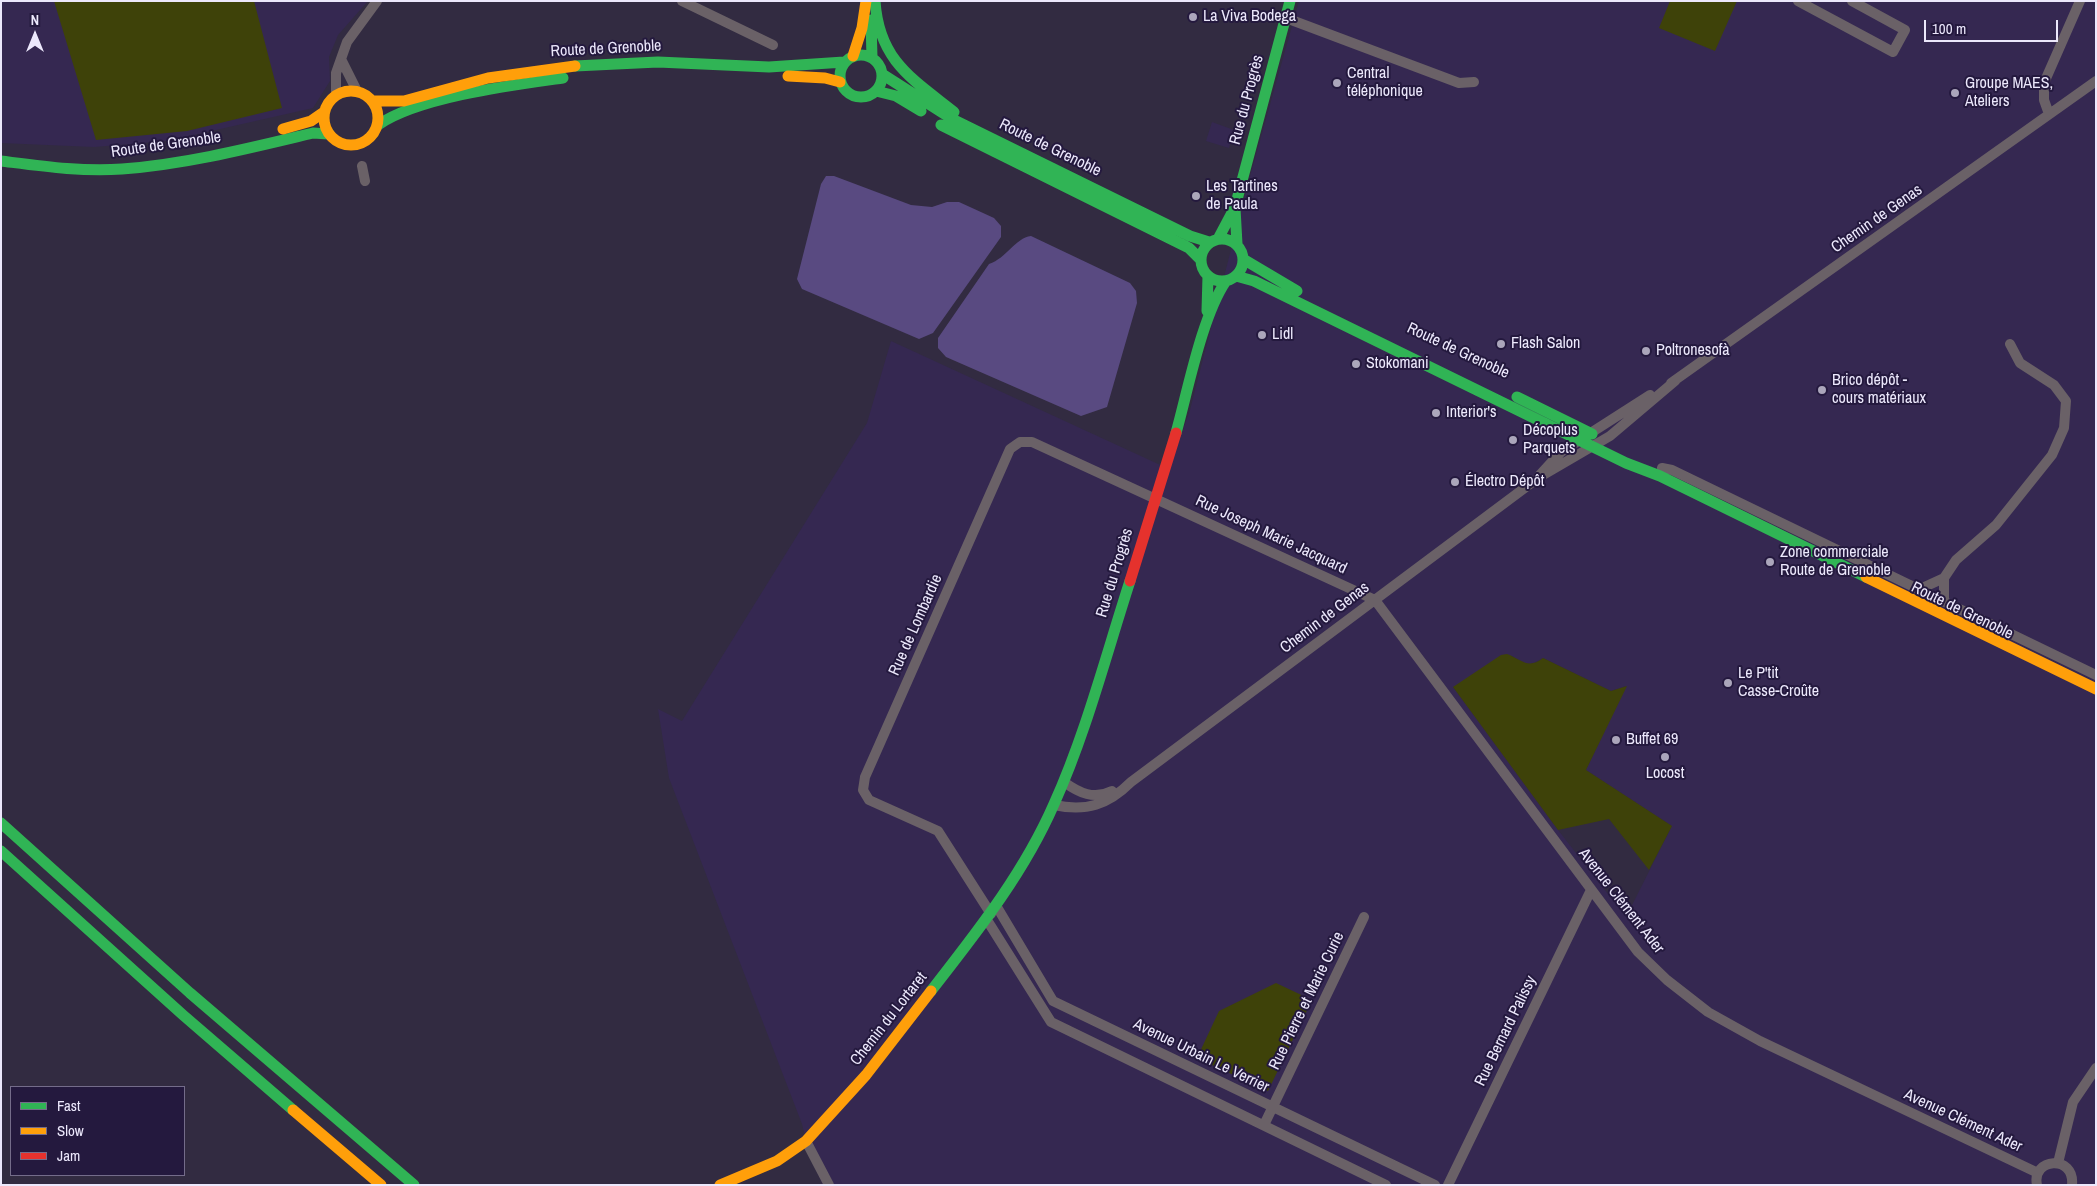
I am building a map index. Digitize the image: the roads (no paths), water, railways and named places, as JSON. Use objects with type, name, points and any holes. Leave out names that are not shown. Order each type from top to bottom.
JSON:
[{"type":"main road","points":[[848,59],[863,54],[872,58],[880,68],[882,80],[876,91],[871,95],[858,98],[847,93],[840,82],[839,76],[862,28],[866,1]]},
{"type":"main road","points":[[872,1],[870,41],[872,58]]},
{"type":"main road","points":[[875,1],[876,28],[882,42],[896,62],[977,130]]},
{"type":"main road","name":"Rue du Progrès","points":[[1214,240],[1235,207],[1290,1]]},
{"type":"main road","name":"Route de Grenoble","points":[[373,101],[404,101],[488,78],[594,64],[658,62],[769,67],[848,59]]},
{"type":"main road","name":"Route de Grenoble","points":[[378,125],[405,111],[457,98],[523,83],[578,76],[650,72],[769,78],[804,76],[840,82]]},
{"type":"main road","name":"Route de Grenoble","points":[[882,74],[954,120],[1190,236],[1214,240]]},
{"type":"main road","points":[[357,91],[373,101],[377,108],[378,125],[366,140],[354,145],[340,143],[329,134],[326,128],[324,112],[336,95],[357,91]]},
{"type":"main road","name":"Route de Grenoble","points":[[876,91],[896,96],[959,135],[1115,214],[1163,234],[1189,248],[1200,260]]},
{"type":"main road","name":"Route de Grenoble","points":[[3,161],[122,159],[208,148],[311,121],[324,112]]},
{"type":"main road","name":"Route de Grenoble","points":[[3,161],[65,169],[122,169],[208,158],[304,135],[329,134]]},
{"type":"main road","name":"Rue du Progrès","points":[[1235,207],[1237,244]]},
{"type":"main road","points":[[1225,238],[1237,244],[1243,259],[1240,271],[1231,278],[1220,281],[1208,276],[1201,266],[1202,253],[1214,240],[1225,238]]},
{"type":"main road","name":"Route de Grenoble","points":[[1243,259],[1296,290],[1662,468],[1675,477],[2096,683]]},
{"type":"main road","name":"Rue du Progrès","points":[[1207,323],[1208,276]]},
{"type":"main road","name":"Route de Grenoble","points":[[1231,278],[1254,281],[1626,463],[1669,480],[2096,688]]},
{"type":"main road","name":"Rue du Progrès","points":[[1042,828],[1064,782],[1155,499],[1207,323],[1217,294],[1231,278]]},
{"type":"main road","points":[[1,823],[190,993],[414,1185]]},
{"type":"main road","name":"Chemin du Lortaret","points":[[720,1185],[782,1159],[797,1150],[866,1075],[992,914],[1042,828]]},
{"type":"main road","points":[[1,851],[183,1015],[381,1185]]},
{"type":"street","points":[[336,95],[336,73],[347,42],[377,1]]},
{"type":"street","points":[[682,1],[773,44]]},
{"type":"street","points":[[1798,1],[1893,52],[1905,30],[1852,1]]},
{"type":"street","points":[[2049,114],[2044,100],[2044,83],[2080,1]]},
{"type":"street","points":[[1286,18],[1459,83],[1474,82]]},
{"type":"street","points":[[341,59],[357,91]]},
{"type":"street","name":"Chemin de Genas","points":[[1538,478],[1561,452],[1675,381],[2096,81]]},
{"type":"street","points":[[362,166],[365,181]]},
{"type":"street","points":[[1920,589],[1944,578],[1956,560],[1996,526],[2052,455],[2060,440],[2066,401],[2054,386],[2020,363],[2010,344]]},
{"type":"street","name":"Chemin de Genas","points":[[1054,805],[1078,809],[1097,805],[1120,792],[1538,478],[1604,440],[1675,381]]},
{"type":"street","name":"Rue de Lombardie","points":[[992,914],[938,831],[869,800],[863,790],[865,777],[1010,449],[1020,442],[1032,442],[1155,499]]},
{"type":"street","name":"Route de Grenoble","points":[[1626,463],[1658,482],[2096,695]]},
{"type":"street","name":"Route de Grenoble","points":[[1662,468],[1672,470],[1691,479],[2096,675]]},
{"type":"street","name":"Rue Joseph Marie Jacquard","points":[[1155,499],[1374,600]]},
{"type":"street","points":[[1944,578],[1944,601]]},
{"type":"street","name":"Avenue Clément Ader","points":[[1374,600],[1638,952],[1667,980],[1708,1012],[1760,1041],[2038,1173]]},
{"type":"street","name":"Chemin de Genas","points":[[1064,782],[1080,793],[1101,796],[1131,782]]},
{"type":"street","name":"Rue Bernard Palissy","points":[[1448,1185],[1591,890]]},
{"type":"street","points":[[992,914],[1051,1022],[1386,1185]]},
{"type":"street","name":"Avenue Urbain Le Verrier","points":[[992,914],[1053,1001],[1435,1185]]},
{"type":"street","name":"Rue Pierre et Marie Curie","points":[[1264,1125],[1364,917]]},
{"type":"street","points":[[2058,1163],[2073,1102],[2096,1068]]},
{"type":"street","points":[[806,1141],[829,1185]]},
{"type":"street","points":[[2037,1185],[2038,1173],[2046,1165],[2058,1163],[2068,1169],[2071,1174],[2072,1185]]},
{"type":"place","name":"La Viva Bodega","points":[[1193,17]]},
{"type":"place","name":"Central téléphonique","points":[[1337,83]]},
{"type":"place","name":"Groupe MAES, Ateliers","points":[[1955,93]]},
{"type":"place","name":"Les Tartines de Paula","points":[[1196,196]]},
{"type":"place","name":"Lidl","points":[[1262,335]]},
{"type":"place","name":"Flash Salon","points":[[1501,344]]},
{"type":"place","name":"Poltronesofà","points":[[1646,351]]},
{"type":"place","name":"Stokomani","points":[[1356,364]]},
{"type":"place","name":"Brico dépôt - cours matériaux","points":[[1822,390]]},
{"type":"place","name":"Interior's","points":[[1436,413]]},
{"type":"place","name":"Décoplus Parquets","points":[[1513,440]]},
{"type":"place","name":"Électro Dépôt","points":[[1455,482]]},
{"type":"place","name":"Zone commerciale Route de Grenoble","points":[[1770,562]]},
{"type":"place","name":"Le P'tit Casse-Croûte","points":[[1728,683]]},
{"type":"place","name":"Buffet 69","points":[[1616,740]]},
{"type":"place","name":"Locost","points":[[1665,757]]}]
